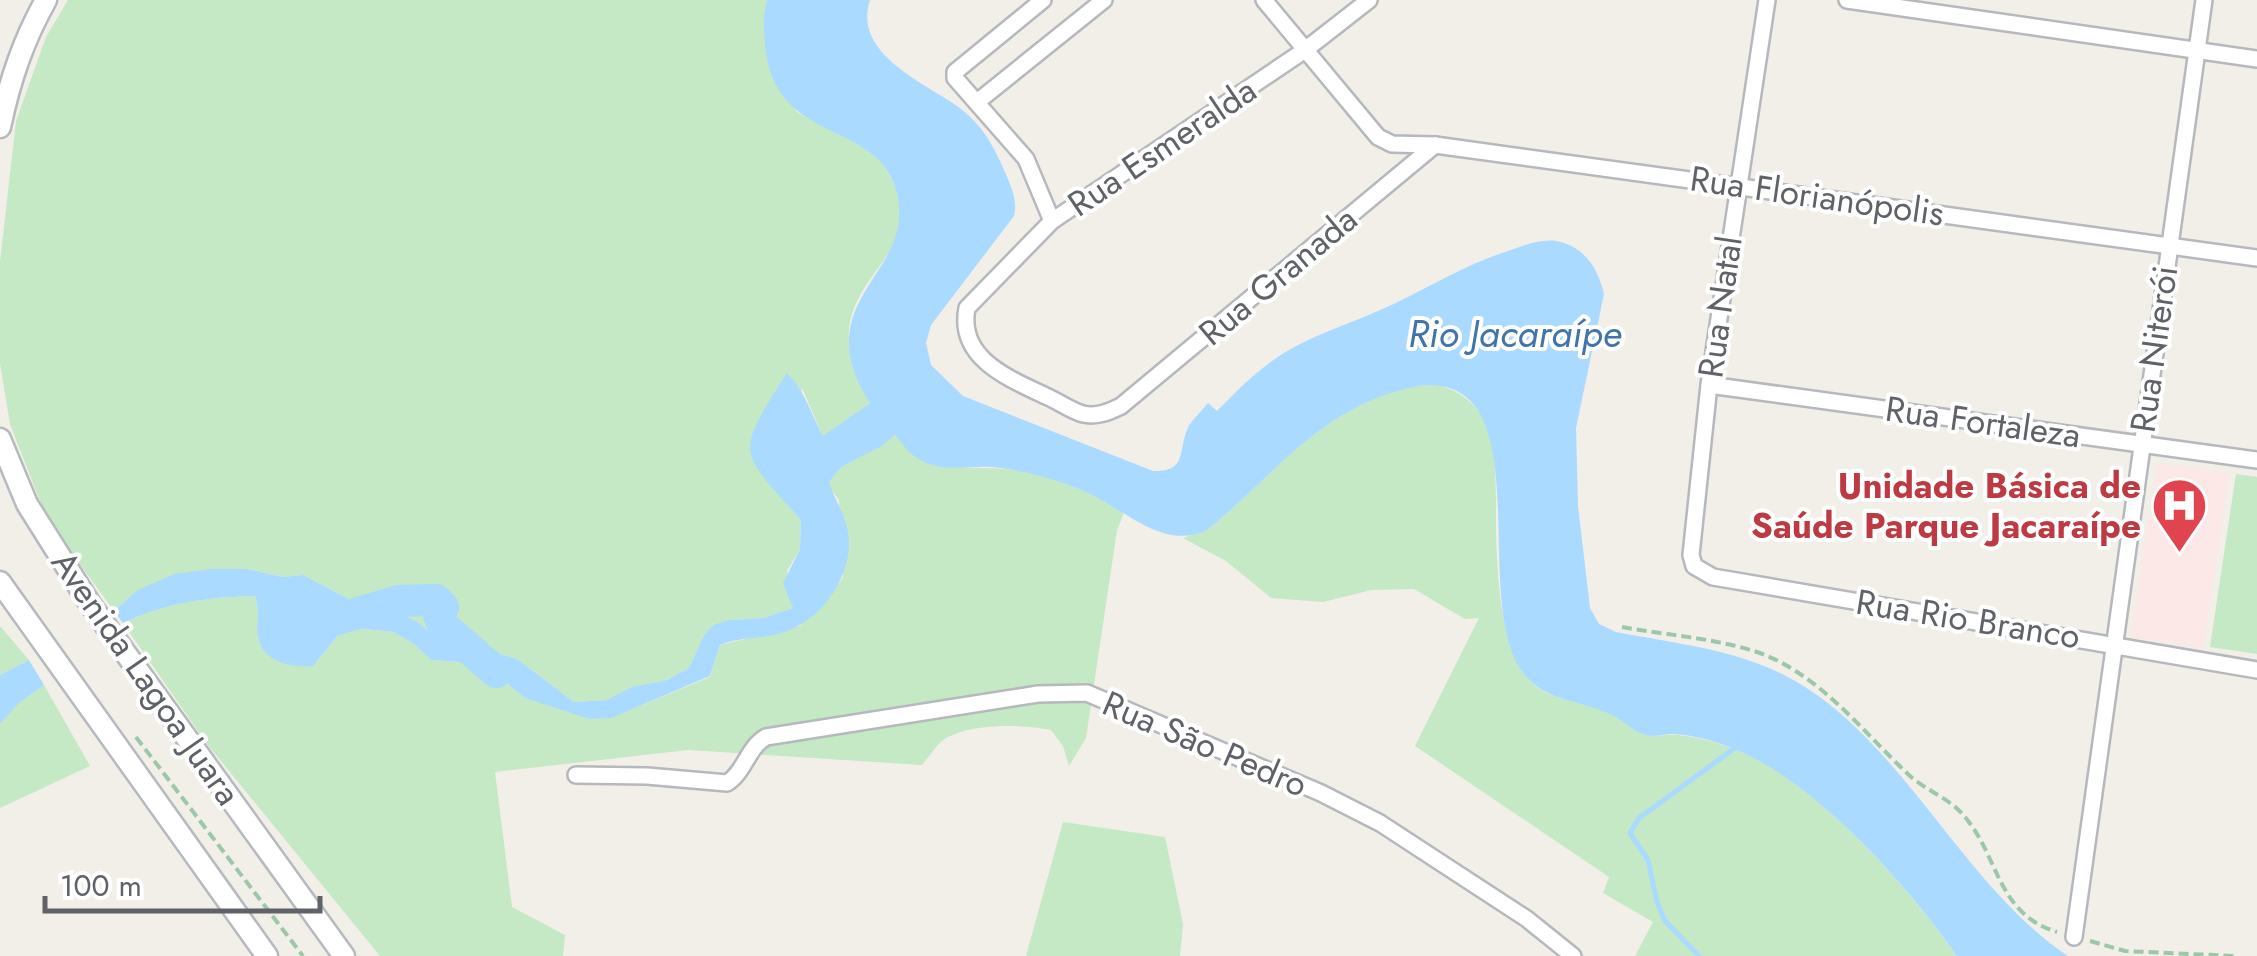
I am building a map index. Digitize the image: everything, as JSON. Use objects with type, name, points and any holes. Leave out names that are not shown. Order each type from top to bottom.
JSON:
[{"type":"main road","points":[[0,126],[12,74],[46,0]]},
{"type":"main road","name":"Avenida Lagoa Juara","points":[[0,439],[27,504],[90,604],[344,956]]},
{"type":"main road","name":"Avenida Lagoa Juara","points":[[0,582],[267,956]]},
{"type":"street","points":[[1042,0],[956,69],[955,78],[1026,159],[1052,220]]},
{"type":"street","points":[[977,102],[1104,0]]},
{"type":"street","points":[[1264,0],[1305,50]]},
{"type":"street","name":"Rua Esmeralda","points":[[966,308],[1052,220],[1305,50],[1369,0]]},
{"type":"street","name":"Rua Natal","points":[[1691,555],[1709,385],[1767,0]]},
{"type":"street","points":[[1847,0],[2257,59]]},
{"type":"street","name":"Rua Niterói","points":[[2074,937],[2204,0]]},
{"type":"street","name":"Rua Florianópolis","points":[[1305,50],[1378,137],[1392,144],[1434,145],[1738,184],[2257,258]]},
{"type":"street","name":"Rua Granada","points":[[966,308],[966,334],[992,370],[1083,414],[1105,414],[1121,406],[1434,145]]},
{"type":"street","name":"Rua Fortaleza","points":[[1709,385],[2257,460]]},
{"type":"street","name":"Rua Rio Branco","points":[[1691,555],[1694,566],[1713,577],[2257,670]]},
{"type":"street","name":"Rua São Pedro","points":[[576,775],[726,783],[735,778],[755,745],[766,737],[1038,694],[1087,694],[1322,793],[1380,823],[1527,919],[1573,956]]},
{"type":"path","points":[[1622,626],[1756,652],[1804,678],[1826,694],[1914,779],[1964,815],[2001,886],[2036,926],[2125,951],[2234,956]]},
{"type":"shaded area","name":"Unidade Básica de Saúde Parque Jacaraípe","points":[[2157,463],[2229,473],[2203,648],[2131,637]]},
{"type":"green space","points":[[68,0],[767,0],[796,111],[876,157],[892,180],[900,210],[893,244],[864,288],[850,322],[851,353],[871,402],[823,437],[802,388],[783,499],[801,520],[800,549],[787,571],[793,608],[763,618],[729,620],[704,635],[689,668],[667,680],[633,687],[607,700],[574,702],[517,659],[436,636],[416,621],[385,607],[351,600],[303,575],[282,577],[247,569],[136,591],[114,611],[47,519],[10,424],[0,363],[0,262],[16,121],[46,37]]},
{"type":"green space","points":[[1434,384],[1457,393],[1474,406],[1491,441],[1505,627],[1526,677],[1546,692],[1604,711],[1643,734],[1708,741],[1767,765],[1829,811],[1859,840],[1957,956],[1635,956],[1653,922],[1603,893],[1609,877],[1415,746],[1479,618],[1465,619],[1414,589],[1371,590],[1323,602],[1271,598],[1226,561],[1183,538],[1207,530],[1337,418],[1398,390]]},
{"type":"green space","points":[[886,422],[902,442],[934,463],[1031,473],[1125,510],[1117,530],[1086,738],[1069,766],[1063,746],[1051,730],[1011,726],[952,735],[939,743],[922,765],[688,750],[495,772],[512,907],[565,935],[563,956],[380,956],[207,744],[123,623],[187,602],[255,596],[261,646],[280,660],[313,666],[339,634],[355,628],[393,632],[413,643],[431,660],[473,663],[525,698],[625,712],[710,677],[720,645],[800,626],[832,594],[843,577],[839,500],[827,484],[826,468],[852,441]]},
{"type":"green space","points":[[2236,474],[2257,477],[2257,654],[2210,647]]},
{"type":"green space","points":[[0,626],[29,660],[0,675]]},
{"type":"green space","points":[[44,685],[90,766],[0,808],[0,724],[19,703]]},
{"type":"green space","points":[[1063,822],[1165,837],[1183,924],[1180,956],[1026,956]]},
{"type":"water","name":"Rio Jacaraípe","points":[[767,0],[870,0],[867,19],[882,52],[976,122],[997,154],[1012,188],[1014,216],[931,325],[926,343],[931,365],[963,396],[1153,471],[1176,464],[1189,427],[1208,403],[1217,411],[1261,369],[1294,347],[1475,263],[1522,246],[1556,241],[1582,253],[1594,267],[1604,294],[1576,428],[1578,506],[1590,608],[1599,624],[1616,632],[1746,659],[1786,676],[1826,702],[1897,772],[1995,891],[2068,956],[1957,956],[1913,899],[1859,840],[1830,812],[1769,767],[1706,740],[1643,734],[1610,714],[1557,697],[1528,679],[1511,649],[1503,610],[1496,473],[1488,434],[1473,404],[1446,387],[1420,386],[1394,392],[1341,416],[1294,451],[1207,530],[1190,535],[1158,531],[1097,497],[1037,475],[991,467],[929,464],[910,452],[885,422],[852,441],[826,468],[846,524],[849,548],[840,580],[822,608],[796,628],[720,645],[710,676],[611,718],[590,719],[525,698],[473,663],[431,660],[413,643],[393,632],[356,628],[339,634],[313,666],[280,662],[261,646],[255,596],[187,602],[123,623],[114,611],[136,591],[174,574],[247,569],[282,577],[303,575],[351,600],[385,607],[416,621],[436,636],[517,659],[574,702],[607,700],[632,687],[667,680],[689,668],[704,635],[714,625],[763,618],[793,608],[783,583],[800,549],[801,520],[755,464],[752,437],[787,373],[823,436],[870,403],[853,366],[849,336],[856,310],[894,241],[899,215],[894,184],[883,164],[867,150],[806,117],[788,102],[774,82],[766,53]]},
{"type":"water","points":[[29,660],[44,685],[19,703],[0,724],[0,675]]},
{"type":"waterway","points":[[817,471],[831,454],[872,433],[915,396]]},
{"type":"waterway","points":[[338,619],[398,601],[436,600],[443,607],[439,615],[444,627],[496,672]]},
{"type":"waterway","points":[[1699,956],[1665,921],[1648,860],[1630,833],[1639,818],[1739,745]]},
{"type":"place","name":"Unidade Básica de Saúde Parque Jacaraípe","points":[[2180,555]]}]
